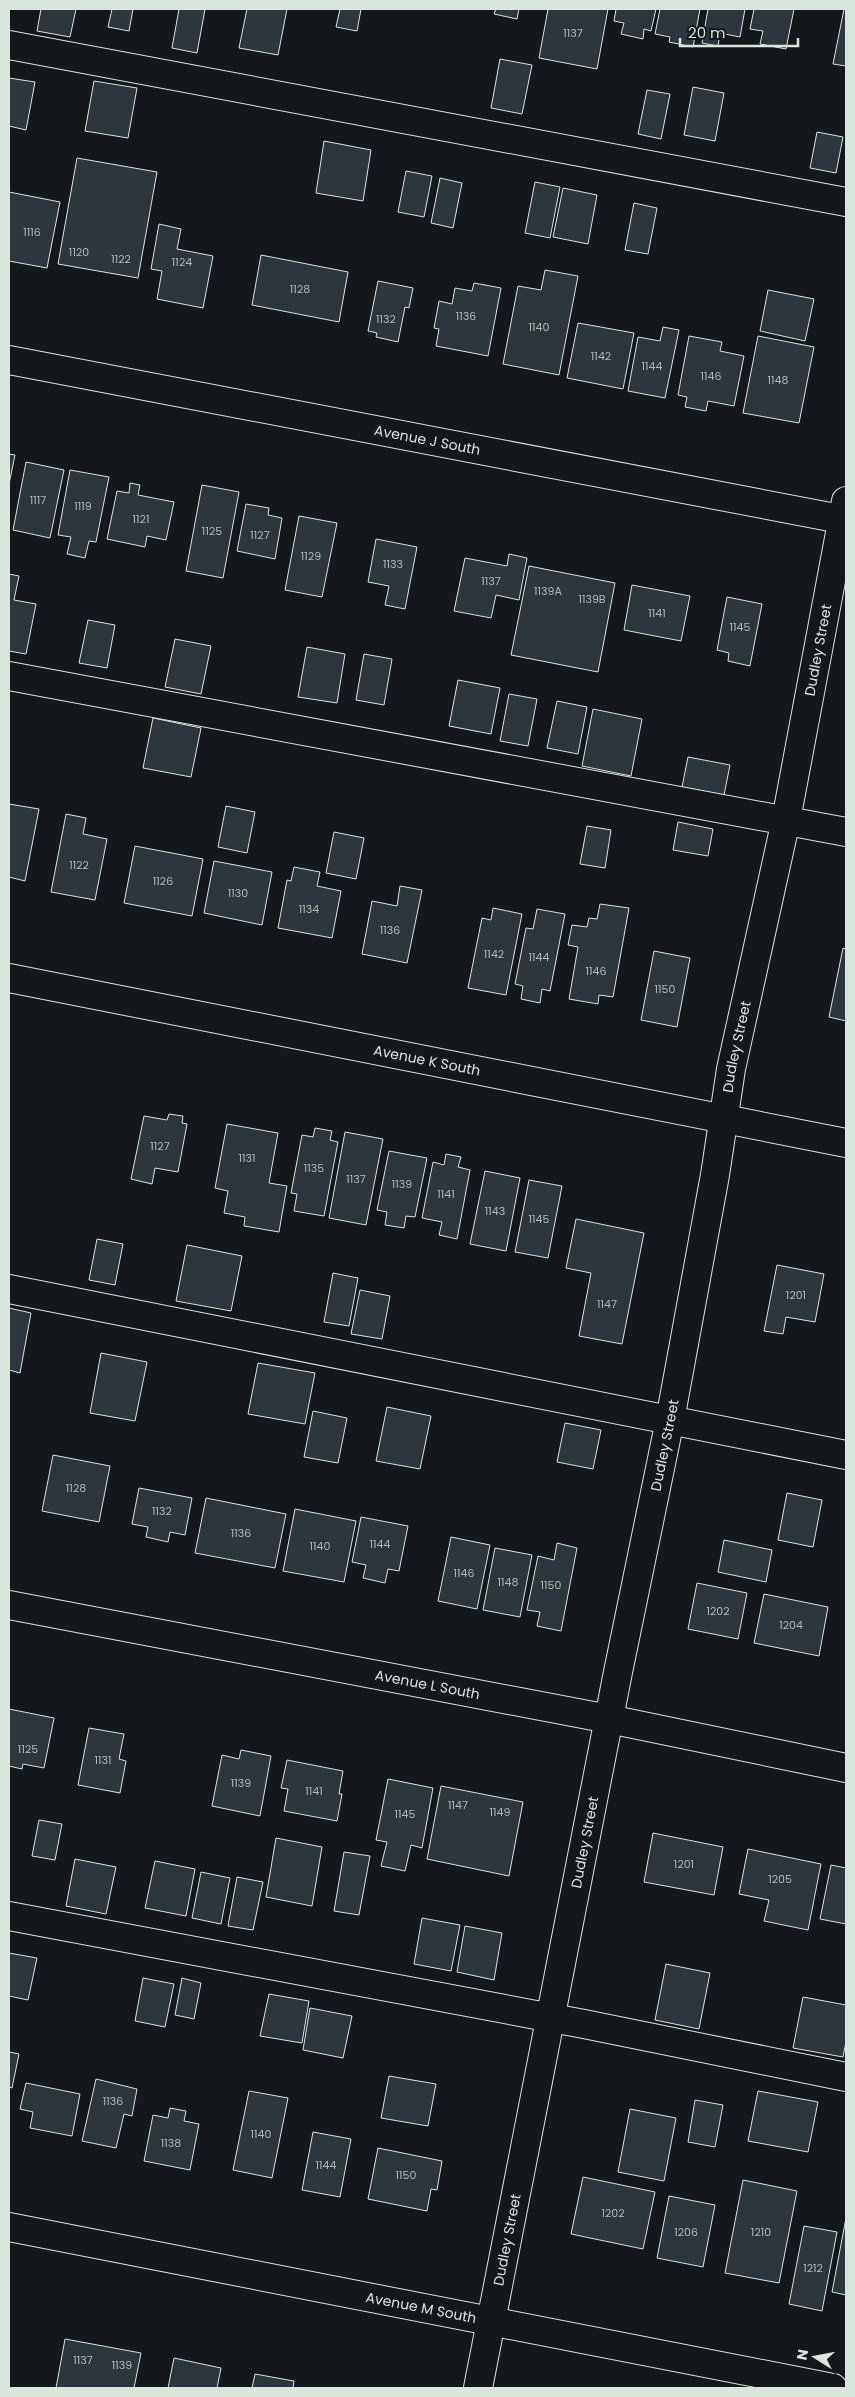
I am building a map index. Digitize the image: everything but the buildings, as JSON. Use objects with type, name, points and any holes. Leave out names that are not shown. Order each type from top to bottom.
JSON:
[{"type":"street","points":[[9,46],[846,202]]},
{"type":"street","name":"Avenue J South","points":[[9,360],[845,513]]},
{"type":"street","name":"Dudley Street","points":[[478,2388],[670,1420],[725,1120],[731,1069],[786,820],[845,513]]},
{"type":"street","points":[[9,676],[846,832]]},
{"type":"street","name":"Avenue K South","points":[[9,978],[846,1143]]},
{"type":"street","points":[[9,1289],[846,1455]]},
{"type":"street","name":"Avenue L South","points":[[9,1605],[610,1719],[846,1768]]},
{"type":"street","points":[[9,1916],[551,2018],[846,2077]]},
{"type":"street","name":"Avenue M South","points":[[9,2227],[833,2388]]}]
